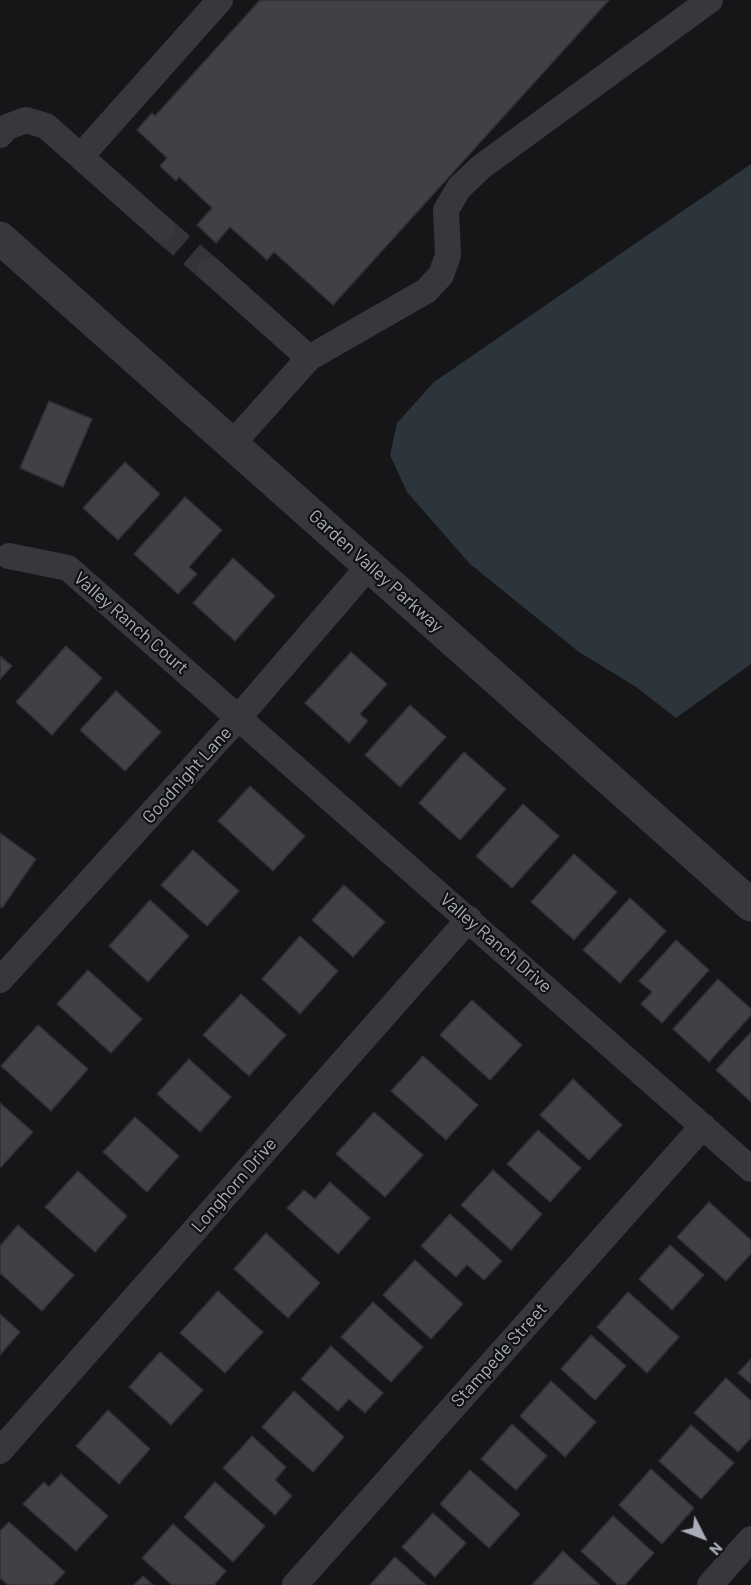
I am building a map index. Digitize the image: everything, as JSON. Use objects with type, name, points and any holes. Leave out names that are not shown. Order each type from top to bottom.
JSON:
[{"type":"street","points":[[81,156],[220,0]]},
{"type":"street","points":[[232,444],[309,358],[426,291],[441,275],[448,255],[446,210],[459,188],[481,167],[710,0]]},
{"type":"street","points":[[0,135],[7,127],[27,120],[46,126],[162,229]]},
{"type":"street","name":"Garden Valley Parkway","points":[[0,238],[751,905]]},
{"type":"street","points":[[210,270],[309,358]]},
{"type":"street","name":"Valley Ranch Court","points":[[9,556],[69,568],[239,717]]},
{"type":"street","name":"Goodnight Lane","points":[[0,980],[239,717],[369,566]]},
{"type":"street","name":"Valley Ranch Drive","points":[[239,717],[751,1169]]},
{"type":"street","name":"Longhorn Drive","points":[[0,1451],[469,919]]},
{"type":"street","name":"Stampede Street","points":[[295,1585],[703,1126]]},
{"type":"street","points":[[710,1585],[751,1539]]},
{"type":"shaded area","points":[[751,164],[751,664],[676,718],[636,687],[579,652],[470,564],[407,492],[390,455],[397,423],[434,382]]},
{"type":"building","points":[[260,0],[609,0],[333,305],[274,252],[267,260],[230,227],[216,243],[197,225],[212,208],[179,177],[176,181],[160,166],[167,158],[137,130],[152,113],[155,116]]},
{"type":"building","points":[[49,401],[92,419],[63,487],[20,468]]},
{"type":"building","points":[[125,462],[160,494],[118,540],[83,508]]},
{"type":"building","points":[[185,497],[222,530],[189,567],[197,574],[178,594],[134,554]]},
{"type":"building","points":[[233,558],[275,596],[235,641],[193,603]]},
{"type":"building","points":[[66,646],[102,678],[52,735],[16,702]]},
{"type":"building","points":[[351,652],[387,684],[360,714],[368,721],[349,743],[305,703]]},
{"type":"building","points":[[0,656],[12,666],[0,679]]},
{"type":"building","points":[[116,691],[161,732],[125,771],[80,730]]},
{"type":"building","points":[[410,705],[446,737],[400,787],[365,755]]},
{"type":"building","points":[[464,752],[506,789],[460,840],[419,803]]},
{"type":"building","points":[[250,786],[305,836],[273,871],[218,821]]},
{"type":"building","points":[[523,804],[559,836],[512,888],[476,856]]},
{"type":"building","points":[[0,833],[36,859],[2,908],[0,906]]},
{"type":"building","points":[[193,850],[239,891],[207,926],[161,885]]},
{"type":"building","points":[[574,854],[617,892],[574,940],[531,902]]},
{"type":"building","points":[[344,885],[385,922],[353,957],[312,920]]},
{"type":"building","points":[[630,898],[666,931],[620,983],[583,950]]},
{"type":"building","points":[[150,900],[189,936],[148,982],[109,946]]},
{"type":"building","points":[[300,936],[338,971],[300,1014],[262,979]]},
{"type":"building","points":[[676,940],[709,970],[662,1023],[641,1004],[652,992],[639,981]]},
{"type":"building","points":[[88,970],[142,1019],[111,1053],[57,1004]]},
{"type":"building","points":[[718,979],[751,1009],[751,1015],[709,1062],[673,1029]]},
{"type":"building","points":[[241,994],[286,1035],[249,1076],[203,1035]]},
{"type":"building","points":[[472,1000],[522,1045],[490,1080],[440,1035]]},
{"type":"building","points":[[38,1025],[88,1069],[51,1111],[1,1066]]},
{"type":"building","points":[[751,1032],[751,1102],[716,1070]]},
{"type":"building","points":[[423,1056],[478,1105],[446,1140],[391,1091]]},
{"type":"building","points":[[189,1059],[231,1097],[200,1132],[157,1094]]},
{"type":"building","points":[[573,1079],[622,1125],[589,1160],[540,1115]]},
{"type":"building","points":[[0,1103],[33,1132],[1,1167],[0,1166]]},
{"type":"building","points":[[374,1112],[423,1155],[385,1197],[336,1154]]},
{"type":"building","points":[[135,1117],[179,1156],[147,1192],[103,1152]]},
{"type":"building","points":[[538,1130],[581,1168],[550,1202],[507,1164]]},
{"type":"building","points":[[493,1170],[542,1214],[511,1250],[461,1205]]},
{"type":"building","points":[[78,1171],[127,1216],[95,1252],[45,1207]]},
{"type":"building","points":[[330,1182],[370,1218],[338,1254],[287,1208],[304,1190],[315,1199]]},
{"type":"building","points":[[709,1202],[751,1240],[751,1254],[726,1281],[677,1237]]},
{"type":"building","points":[[450,1214],[502,1261],[484,1280],[467,1265],[456,1277],[421,1246]]},
{"type":"building","points":[[18,1225],[74,1275],[42,1311],[0,1273],[0,1246]]},
{"type":"building","points":[[266,1233],[320,1283],[288,1318],[234,1269]]},
{"type":"building","points":[[670,1245],[704,1275],[672,1310],[639,1279]]},
{"type":"building","points":[[415,1260],[463,1304],[431,1339],[383,1295]]},
{"type":"building","points":[[218,1291],[263,1332],[225,1373],[180,1333]]},
{"type":"building","points":[[628,1292],[679,1337],[647,1373],[597,1327]]},
{"type":"building","points":[[373,1302],[423,1347],[391,1382],[341,1337]]},
{"type":"building","points":[[0,1314],[20,1332],[0,1355]]},
{"type":"building","points":[[591,1335],[626,1366],[595,1400],[561,1369]]},
{"type":"building","points":[[331,1346],[383,1393],[365,1413],[349,1399],[338,1411],[301,1379]]},
{"type":"building","points":[[160,1352],[203,1390],[171,1425],[129,1387]]},
{"type":"building","points":[[751,1359],[751,1384],[738,1373]]},
{"type":"building","points":[[726,1378],[751,1401],[751,1438],[738,1452],[694,1413]]},
{"type":"building","points":[[551,1381],[596,1422],[565,1457],[520,1416]]},
{"type":"building","points":[[294,1391],[344,1437],[313,1472],[262,1427]]},
{"type":"building","points":[[108,1410],[150,1449],[119,1484],[76,1446]]},
{"type":"building","points":[[512,1424],[547,1456],[516,1490],[481,1459]]},
{"type":"building","points":[[691,1425],[734,1463],[701,1499],[659,1461]]},
{"type":"building","points":[[252,1436],[286,1467],[275,1480],[292,1496],[275,1515],[223,1468]]},
{"type":"building","points":[[651,1469],[694,1508],[662,1544],[619,1505]]},
{"type":"building","points":[[470,1470],[520,1514],[489,1548],[440,1504]]},
{"type":"building","points":[[61,1474],[108,1516],[76,1551],[23,1504],[44,1482],[49,1487]]},
{"type":"building","points":[[215,1482],[265,1526],[233,1562],[184,1517]]},
{"type":"building","points":[[433,1513],[466,1543],[435,1577],[402,1547]]},
{"type":"building","points":[[613,1516],[654,1553],[625,1585],[618,1585],[581,1551]]},
{"type":"building","points":[[9,1522],[65,1572],[53,1585],[8,1585],[0,1578],[0,1531]]},
{"type":"building","points":[[173,1524],[226,1571],[214,1585],[172,1585],[142,1558]]},
{"type":"building","points":[[563,1551],[600,1585],[532,1585]]},
{"type":"building","points":[[395,1557],[426,1585],[370,1585]]},
{"type":"building","points":[[143,1576],[153,1585],[134,1585]]},
{"type":"tunnel","points":[[162,229],[210,270]]}]
